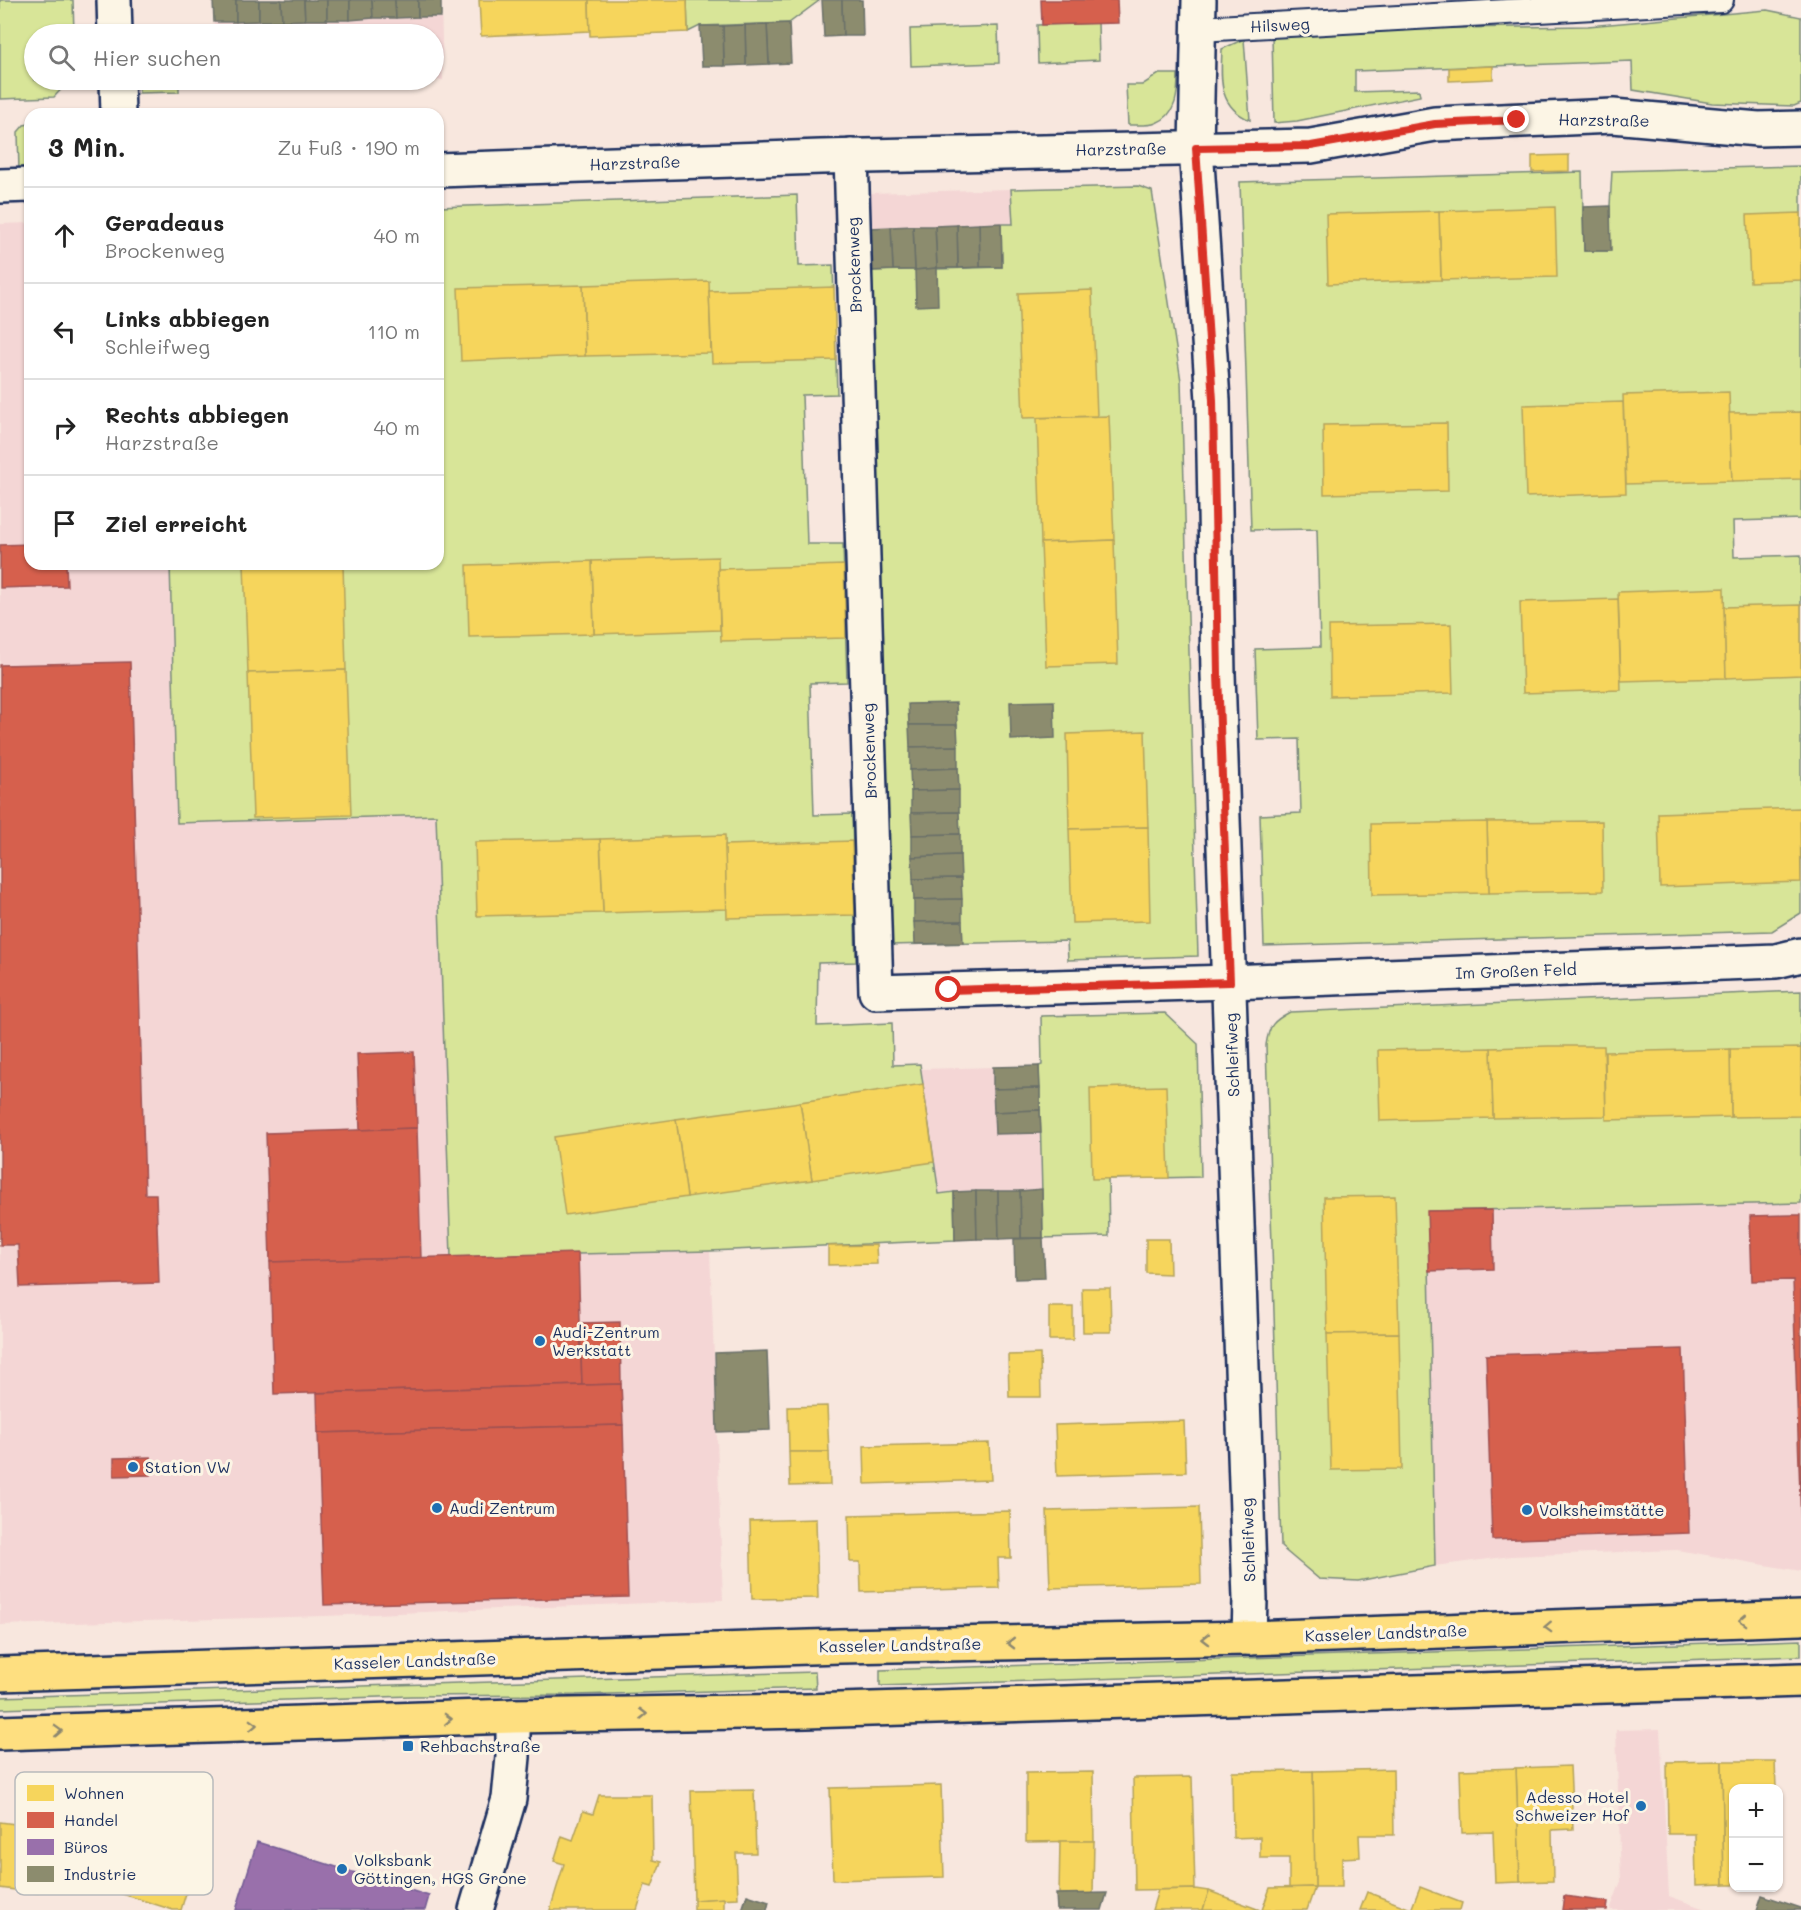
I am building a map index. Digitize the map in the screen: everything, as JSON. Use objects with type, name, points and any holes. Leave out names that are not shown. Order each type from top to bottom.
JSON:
[{"type":"main road","name":"Kasseler Landstraße","points":[[0,1674],[840,1646],[1249,1638],[1801,1618]]},
{"type":"main road","points":[[0,1733],[513,1716],[807,1711],[1801,1680]]},
{"type":"street","points":[[114,0],[115,24]]},
{"type":"street","name":"Hilsweg","points":[[1196,148],[1199,14]]},
{"type":"street","points":[[117,90],[118,108]]},
{"type":"street","name":"Harzstraße","points":[[444,170],[851,156],[1311,146],[1435,124],[1613,116],[1749,128],[1801,128]]},
{"type":"street","name":"Schleifweg","points":[[1196,148],[1213,400],[1218,674],[1250,1588],[1249,1638]]},
{"type":"street","name":"Brockenweg","points":[[851,156],[876,992],[1230,982]]},
{"type":"street","points":[[0,186],[24,184]]},
{"type":"street","name":"Im Großen Feld","points":[[1230,982],[1776,961],[1801,955]]},
{"type":"street","points":[[476,1910],[509,1799],[513,1757],[513,1716]]},
{"type":"lane","name":"Hilsweg","points":[[1199,14],[1721,0]]},
{"type":"shaded area","points":[[213,0],[441,0],[442,24],[214,24]]},
{"type":"shaded area","points":[[1011,189],[1013,224],[1001,224],[1002,267],[871,271],[869,193]]},
{"type":"shaded area","points":[[24,223],[24,570],[170,570],[177,823],[436,815],[451,1257],[710,1251],[723,1600],[324,1616],[0,1625],[0,224]]},
{"type":"shaded area","points":[[1039,1066],[1043,1238],[955,1240],[954,1192],[939,1194],[920,1069]]},
{"type":"shaded area","points":[[1801,1203],[1801,1571],[1677,1550],[1511,1556],[1435,1566],[1427,1211]]},
{"type":"shaded area","name":"Adesso Hotel Schweizer Hof","points":[[1660,1729],[1669,1896],[1708,1910],[1610,1910],[1621,1881],[1616,1730]]},
{"type":"green space","points":[[0,0],[73,0],[74,24],[24,24],[24,90],[61,90],[54,97],[0,99]]},
{"type":"green space","points":[[687,0],[820,0],[789,23],[700,26],[688,32]]},
{"type":"green space","points":[[1767,10],[1801,17],[1801,103],[1794,106],[1712,103],[1633,90],[1632,61],[1355,71],[1355,92],[1419,90],[1420,96],[1297,121],[1274,123],[1272,36],[1392,29],[1588,26]]},
{"type":"green space","points":[[1098,23],[1099,60],[1038,63],[1037,25]]},
{"type":"green space","points":[[998,26],[999,63],[911,66],[910,29]]},
{"type":"green space","points":[[1244,39],[1250,120],[1239,114],[1226,99],[1221,70],[1222,49]]},
{"type":"green space","points":[[1159,74],[1178,74],[1177,96],[1172,109],[1168,115],[1156,123],[1128,125],[1126,85],[1142,85]]},
{"type":"green space","points":[[139,90],[179,90],[179,92],[139,93]]},
{"type":"green space","points":[[24,125],[24,171],[19,171],[18,132]]},
{"type":"green space","points":[[1801,166],[1801,519],[1733,521],[1734,557],[1801,555],[1801,913],[1772,931],[1264,946],[1260,815],[1301,813],[1299,739],[1258,740],[1255,649],[1320,647],[1317,529],[1251,530],[1240,182],[1582,172],[1584,251],[1610,251],[1612,171]]},
{"type":"green space","points":[[1138,186],[1152,191],[1181,381],[1198,956],[1068,960],[1067,941],[888,945],[871,271],[1002,267],[1001,224],[1013,224],[1011,189]]},
{"type":"green space","points":[[797,195],[799,266],[833,265],[837,394],[802,395],[807,544],[843,544],[847,682],[810,683],[814,815],[852,814],[856,962],[818,963],[817,1026],[892,1023],[893,1065],[920,1064],[939,1194],[954,1192],[955,1240],[710,1251],[451,1257],[436,815],[177,823],[170,570],[444,570],[444,207]]},
{"type":"green space","points":[[1801,991],[1801,1203],[1428,1211],[1435,1566],[1358,1581],[1319,1579],[1281,1547],[1266,1045],[1270,1028],[1276,1021],[1290,1012]]},
{"type":"green space","points":[[1165,1013],[1198,1044],[1201,1177],[1108,1179],[1109,1236],[1043,1238],[1039,1066],[1042,1065],[1041,1016]]},
{"type":"green space","points":[[1801,1640],[1801,1656],[880,1686],[880,1670]]},
{"type":"green space","points":[[815,1672],[816,1688],[576,1695],[411,1696],[0,1709],[0,1697]]},
{"type":"building: Wohnen","points":[[479,0],[589,0],[590,31],[481,36]]},
{"type":"building: Wohnen","points":[[589,0],[687,0],[688,32],[590,36]]},
{"type":"building: Wohnen","points":[[1493,66],[1493,79],[1449,81],[1449,68]]},
{"type":"building: Wohnen","points":[[1569,155],[1569,171],[1532,172],[1532,156]]},
{"type":"building: Wohnen","points":[[1555,207],[1557,277],[1441,280],[1439,211]]},
{"type":"building: Wohnen","points":[[1439,211],[1441,280],[1328,284],[1326,214]]},
{"type":"building: Wohnen","points":[[1801,213],[1801,280],[1750,282],[1747,215]]},
{"type":"building: Wohnen","points":[[709,281],[711,353],[585,356],[583,285]]},
{"type":"building: Wohnen","points":[[583,285],[585,356],[461,361],[458,288]]},
{"type":"building: Wohnen","points":[[834,287],[836,360],[712,363],[709,291]]},
{"type":"building: Wohnen","points":[[1092,290],[1097,416],[1023,418],[1018,293]]},
{"type":"building: Wohnen","points":[[1729,392],[1732,481],[1626,484],[1623,395]]},
{"type":"building: Wohnen","points":[[1623,402],[1626,493],[1526,497],[1523,405]]},
{"type":"building: Wohnen","points":[[1801,412],[1801,479],[1732,481],[1729,413]]},
{"type":"building: Wohnen","points":[[1109,416],[1114,540],[1041,543],[1037,418]]},
{"type":"building: Wohnen","points":[[1447,423],[1448,491],[1324,494],[1323,425]]},
{"type":"building: Wohnen","points":[[1114,540],[1118,664],[1046,666],[1041,543]]},
{"type":"building: Wohnen","points":[[718,557],[720,630],[594,634],[592,561]]},
{"type":"building: Wohnen","points":[[592,561],[594,634],[469,637],[467,565]]},
{"type":"building: Wohnen","points":[[844,565],[846,638],[721,641],[718,569]]},
{"type":"building: Wohnen","points":[[244,570],[343,570],[346,670],[248,673]]},
{"type":"building: Wohnen","points":[[1724,588],[1726,678],[1621,681],[1618,592]]},
{"type":"building: Wohnen","points":[[1618,599],[1621,690],[1523,693],[1520,602]]},
{"type":"building: Wohnen","points":[[1801,605],[1801,675],[1726,678],[1724,607]]},
{"type":"building: Wohnen","points":[[1451,624],[1453,693],[1330,696],[1329,626]]},
{"type":"building: Wohnen","points":[[346,670],[351,815],[253,818],[248,673]]},
{"type":"building: Wohnen","points":[[1145,731],[1148,827],[1069,829],[1067,734]]},
{"type":"building: Wohnen","points":[[1800,808],[1801,882],[1660,887],[1658,813]]},
{"type":"building: Wohnen","points":[[1602,821],[1603,891],[1489,893],[1487,822]]},
{"type":"building: Wohnen","points":[[1487,822],[1489,893],[1372,895],[1371,824]]},
{"type":"building: Wohnen","points":[[1148,827],[1150,921],[1072,923],[1069,829]]},
{"type":"building: Wohnen","points":[[725,835],[727,909],[603,913],[600,839]]},
{"type":"building: Wohnen","points":[[600,839],[603,913],[477,916],[475,842]]},
{"type":"building: Wohnen","points":[[852,841],[855,915],[727,918],[725,845]]},
{"type":"building: Wohnen","points":[[1604,1046],[1606,1116],[1493,1118],[1491,1048]]},
{"type":"building: Wohnen","points":[[1491,1048],[1493,1118],[1380,1121],[1378,1050]]},
{"type":"building: Wohnen","points":[[1801,1048],[1801,1116],[1731,1117],[1730,1049]]},
{"type":"building: Wohnen","points":[[1730,1049],[1731,1117],[1606,1120],[1605,1052]]},
{"type":"building: Wohnen","points":[[923,1084],[934,1162],[812,1180],[800,1102]]},
{"type":"building: Wohnen","points":[[1166,1086],[1169,1178],[1092,1179],[1090,1088]]},
{"type":"building: Wohnen","points":[[800,1102],[812,1180],[687,1197],[676,1119]]},
{"type":"building: Wohnen","points":[[676,1119],[687,1197],[565,1215],[554,1137]]},
{"type":"building: Wohnen","points":[[1395,1196],[1399,1333],[1327,1334],[1324,1197]]},
{"type":"building: Wohnen","points":[[1146,1239],[1169,1239],[1170,1274],[1146,1273]]},
{"type":"building: Wohnen","points":[[876,1245],[877,1264],[828,1265],[828,1246]]},
{"type":"building: Wohnen","points":[[1082,1288],[1110,1288],[1111,1332],[1083,1332]]},
{"type":"building: Wohnen","points":[[1049,1307],[1073,1307],[1073,1340],[1049,1340]]},
{"type":"building: Wohnen","points":[[1399,1333],[1402,1469],[1331,1470],[1327,1334]]},
{"type":"building: Wohnen","points":[[1040,1354],[1041,1397],[1009,1397],[1008,1355]]},
{"type":"building: Wohnen","points":[[827,1406],[829,1452],[789,1452],[788,1407]]},
{"type":"building: Wohnen","points":[[1184,1421],[1186,1472],[1057,1476],[1055,1425]]},
{"type":"building: Wohnen","points":[[989,1443],[991,1480],[865,1484],[864,1446]]},
{"type":"building: Wohnen","points":[[789,1452],[829,1452],[830,1485],[790,1486]]},
{"type":"building: Wohnen","points":[[1199,1507],[1201,1584],[1050,1588],[1047,1511]]},
{"type":"building: Wohnen","points":[[1010,1511],[1011,1558],[998,1558],[999,1588],[861,1592],[860,1562],[850,1562],[849,1515]]},
{"type":"building: Wohnen","points":[[816,1519],[818,1598],[752,1599],[750,1521]]},
{"type":"building: Wohnen","points":[[1722,1761],[1724,1884],[1696,1885],[1695,1834],[1668,1834],[1667,1762]]},
{"type":"building: Wohnen","points":[[1722,1761],[1775,1761],[1776,1784],[1729,1784],[1729,1884],[1724,1884]]},
{"type":"building: Wohnen","points":[[1570,1766],[1573,1829],[1552,1830],[1553,1881],[1520,1882],[1516,1768]]},
{"type":"building: Wohnen","points":[[1516,1768],[1520,1882],[1495,1883],[1493,1832],[1462,1833],[1460,1770]]},
{"type":"building: Wohnen","points":[[1393,1769],[1394,1835],[1359,1835],[1360,1857],[1342,1858],[1342,1887],[1315,1887],[1313,1771]]},
{"type":"building: Wohnen","points":[[1313,1771],[1315,1887],[1289,1888],[1289,1858],[1260,1858],[1260,1837],[1233,1838],[1232,1772]]},
{"type":"building: Wohnen","points":[[1093,1772],[1094,1841],[1026,1842],[1026,1773]]},
{"type":"building: Wohnen","points":[[1192,1777],[1195,1889],[1135,1890],[1133,1778]]},
{"type":"building: Wohnen","points":[[941,1785],[944,1877],[833,1880],[830,1788]]},
{"type":"building: Wohnen","points":[[754,1790],[756,1853],[736,1853],[738,1898],[694,1900],[691,1791]]},
{"type":"building: Wohnen","points":[[599,1795],[652,1795],[653,1860],[661,1862],[652,1887],[645,1885],[637,1910],[550,1910],[564,1864],[554,1861],[562,1836],[573,1840],[583,1811],[593,1814]]},
{"type":"building: Wohnen","points":[[0,1822],[15,1824],[15,1890],[0,1888]]},
{"type":"building: Wohnen","points":[[1060,1841],[1094,1841],[1093,1894],[1059,1894]]},
{"type":"building: Wohnen","points":[[1315,1887],[1307,1910],[1262,1910],[1270,1888]]},
{"type":"building: Wohnen","points":[[1420,1887],[1462,1903],[1460,1910],[1411,1910]]},
{"type":"building: Wohnen","points":[[1158,1890],[1209,1891],[1203,1910],[1152,1910]]},
{"type":"building: Wohnen","points":[[1209,1891],[1260,1910],[1203,1910]]},
{"type":"building: Wohnen","points":[[1367,1892],[1411,1909],[1411,1910],[1360,1910]]},
{"type":"building: Wohnen","points":[[185,1895],[181,1910],[173,1910],[129,1896]]},
{"type":"building: Wohnen","points":[[724,1898],[724,1910],[694,1910],[694,1900]]},
{"type":"building: Handel","points":[[1041,0],[1117,0],[1118,23],[1042,25]]},
{"type":"building: Handel","points":[[24,544],[24,570],[66,570],[67,586],[0,588],[0,545]]},
{"type":"building: Handel","points":[[130,662],[145,1194],[156,1194],[159,1283],[20,1287],[18,1245],[0,1245],[0,665]]},
{"type":"building: Handel","points":[[414,1052],[417,1128],[360,1130],[357,1054]]},
{"type":"building: Handel","points":[[417,1128],[421,1258],[270,1262],[266,1133]]},
{"type":"building: Handel","points":[[1492,1210],[1493,1269],[1429,1271],[1427,1211]]},
{"type":"building: Handel","points":[[1801,1215],[1801,1526],[1793,1280],[1752,1281],[1750,1216]]},
{"type":"building: Handel","points":[[578,1253],[582,1385],[274,1394],[270,1262]]},
{"type":"building: Handel","points":[[620,1322],[621,1384],[582,1385],[580,1323]]},
{"type":"building: Handel","points":[[1683,1349],[1689,1533],[1492,1540],[1486,1355]]},
{"type":"building: Handel","points":[[621,1384],[623,1425],[318,1433],[317,1393]]},
{"type":"building: Handel","points":[[623,1425],[628,1597],[324,1605],[318,1433]]},
{"type":"building: Handel","name":"Station VW","points":[[151,1457],[151,1475],[114,1476],[114,1458]]},
{"type":"building: Handel","points":[[1564,1896],[1608,1902],[1607,1910],[1562,1910]]},
{"type":"building: Büros","points":[[257,1842],[429,1896],[425,1910],[236,1910]]},
{"type":"building: Industrie","points":[[213,0],[236,0],[236,22],[214,22]]},
{"type":"building: Industrie","points":[[236,0],[259,0],[259,21],[236,22]]},
{"type":"building: Industrie","points":[[259,0],[281,0],[282,21],[259,21]]},
{"type":"building: Industrie","points":[[281,0],[304,0],[305,20],[282,21]]},
{"type":"building: Industrie","points":[[304,0],[327,0],[327,20],[305,20]]},
{"type":"building: Industrie","points":[[327,0],[350,0],[350,20],[327,20]]},
{"type":"building: Industrie","points":[[350,0],[372,0],[373,18],[350,20]]},
{"type":"building: Industrie","points":[[372,0],[395,0],[396,18],[373,18]]},
{"type":"building: Industrie","points":[[395,0],[418,0],[418,17],[396,18]]},
{"type":"building: Industrie","points":[[418,0],[441,0],[441,17],[418,17]]},
{"type":"building: Industrie","points":[[822,0],[842,0],[843,36],[824,37]]},
{"type":"building: Industrie","points":[[842,0],[862,0],[863,36],[843,36]]},
{"type":"building: Industrie","points":[[789,23],[791,63],[769,64],[767,24]]},
{"type":"building: Industrie","points":[[767,24],[769,64],[746,65],[745,25]]},
{"type":"building: Industrie","points":[[745,25],[746,65],[724,66],[723,26]]},
{"type":"building: Industrie","points":[[700,26],[723,26],[724,66],[702,66]]},
{"type":"building: Industrie","points":[[1610,206],[1611,251],[1584,251],[1583,207]]},
{"type":"building: Industrie","points":[[1001,223],[1002,267],[980,267],[979,224]]},
{"type":"building: Industrie","points":[[979,224],[980,267],[958,268],[957,225]]},
{"type":"building: Industrie","points":[[957,225],[958,268],[937,268],[935,226]]},
{"type":"building: Industrie","points":[[913,226],[935,226],[937,268],[915,270]]},
{"type":"building: Industrie","points":[[913,226],[915,270],[893,270],[891,227]]},
{"type":"building: Industrie","points":[[891,227],[893,270],[871,271],[870,228]]},
{"type":"building: Industrie","points":[[937,268],[938,305],[916,306],[915,270]]},
{"type":"building: Industrie","points":[[1054,701],[1055,738],[1011,740],[1010,702]]},
{"type":"building: Industrie","points":[[956,703],[957,725],[909,725],[908,704]]},
{"type":"building: Industrie","points":[[909,725],[957,725],[958,746],[910,747]]},
{"type":"building: Industrie","points":[[958,746],[958,768],[910,770],[910,747]]},
{"type":"building: Industrie","points":[[958,768],[959,790],[911,791],[910,770]]},
{"type":"building: Industrie","points":[[959,790],[959,812],[911,813],[911,791]]},
{"type":"building: Industrie","points":[[959,812],[960,834],[912,835],[911,813]]},
{"type":"building: Industrie","points":[[960,834],[960,855],[912,857],[912,835]]},
{"type":"building: Industrie","points":[[960,855],[961,878],[913,879],[912,857]]},
{"type":"building: Industrie","points":[[961,878],[962,899],[914,900],[913,879]]},
{"type":"building: Industrie","points":[[962,899],[962,921],[914,922],[914,900]]},
{"type":"building: Industrie","points":[[962,921],[963,943],[915,944],[914,922]]},
{"type":"building: Industrie","points":[[1039,1066],[1040,1088],[993,1089],[993,1067]]},
{"type":"building: Industrie","points":[[1040,1088],[1040,1110],[994,1112],[993,1089]]},
{"type":"building: Industrie","points":[[1040,1110],[1041,1133],[995,1134],[994,1112]]},
{"type":"building: Industrie","points":[[1042,1189],[1043,1238],[1021,1238],[1020,1191]]},
{"type":"building: Industrie","points":[[976,1191],[977,1239],[955,1240],[954,1192]]},
{"type":"building: Industrie","points":[[976,1191],[998,1191],[999,1239],[977,1239]]},
{"type":"building: Industrie","points":[[998,1191],[1020,1191],[1021,1238],[999,1239]]},
{"type":"building: Industrie","points":[[1043,1238],[1045,1278],[1015,1279],[1014,1239]]},
{"type":"building: Industrie","points":[[767,1351],[770,1430],[717,1432],[715,1353]]},
{"type":"building: Industrie","points":[[1107,1893],[1102,1910],[1057,1910],[1056,1894]]},
{"type":"building: Industrie","points":[[747,1895],[769,1902],[767,1910],[742,1910]]},
{"type":"building: Industrie","points":[[1762,1895],[1801,1908],[1801,1910],[1757,1910]]},
{"type":"place","name":"Audi-Zentrum Werkstatt","points":[[540,1341]]},
{"type":"place","name":"Station VW","points":[[133,1467]]},
{"type":"place","name":"Audi Zentrum","points":[[437,1508]]},
{"type":"place","name":"Volksheimstätte","points":[[1527,1510]]},
{"type":"place","name":"Rehbachstraße","points":[[408,1746]]},
{"type":"place","name":"Adesso Hotel Schweizer Hof","points":[[1641,1806]]},
{"type":"place","name":"Volksbank Göttingen, HGS Grone","points":[[342,1869]]},
{"type":"route","points":[[949,990],[1230,982],[1218,674],[1213,400],[1196,148],[1311,146],[1435,124],[1517,120]]}]
